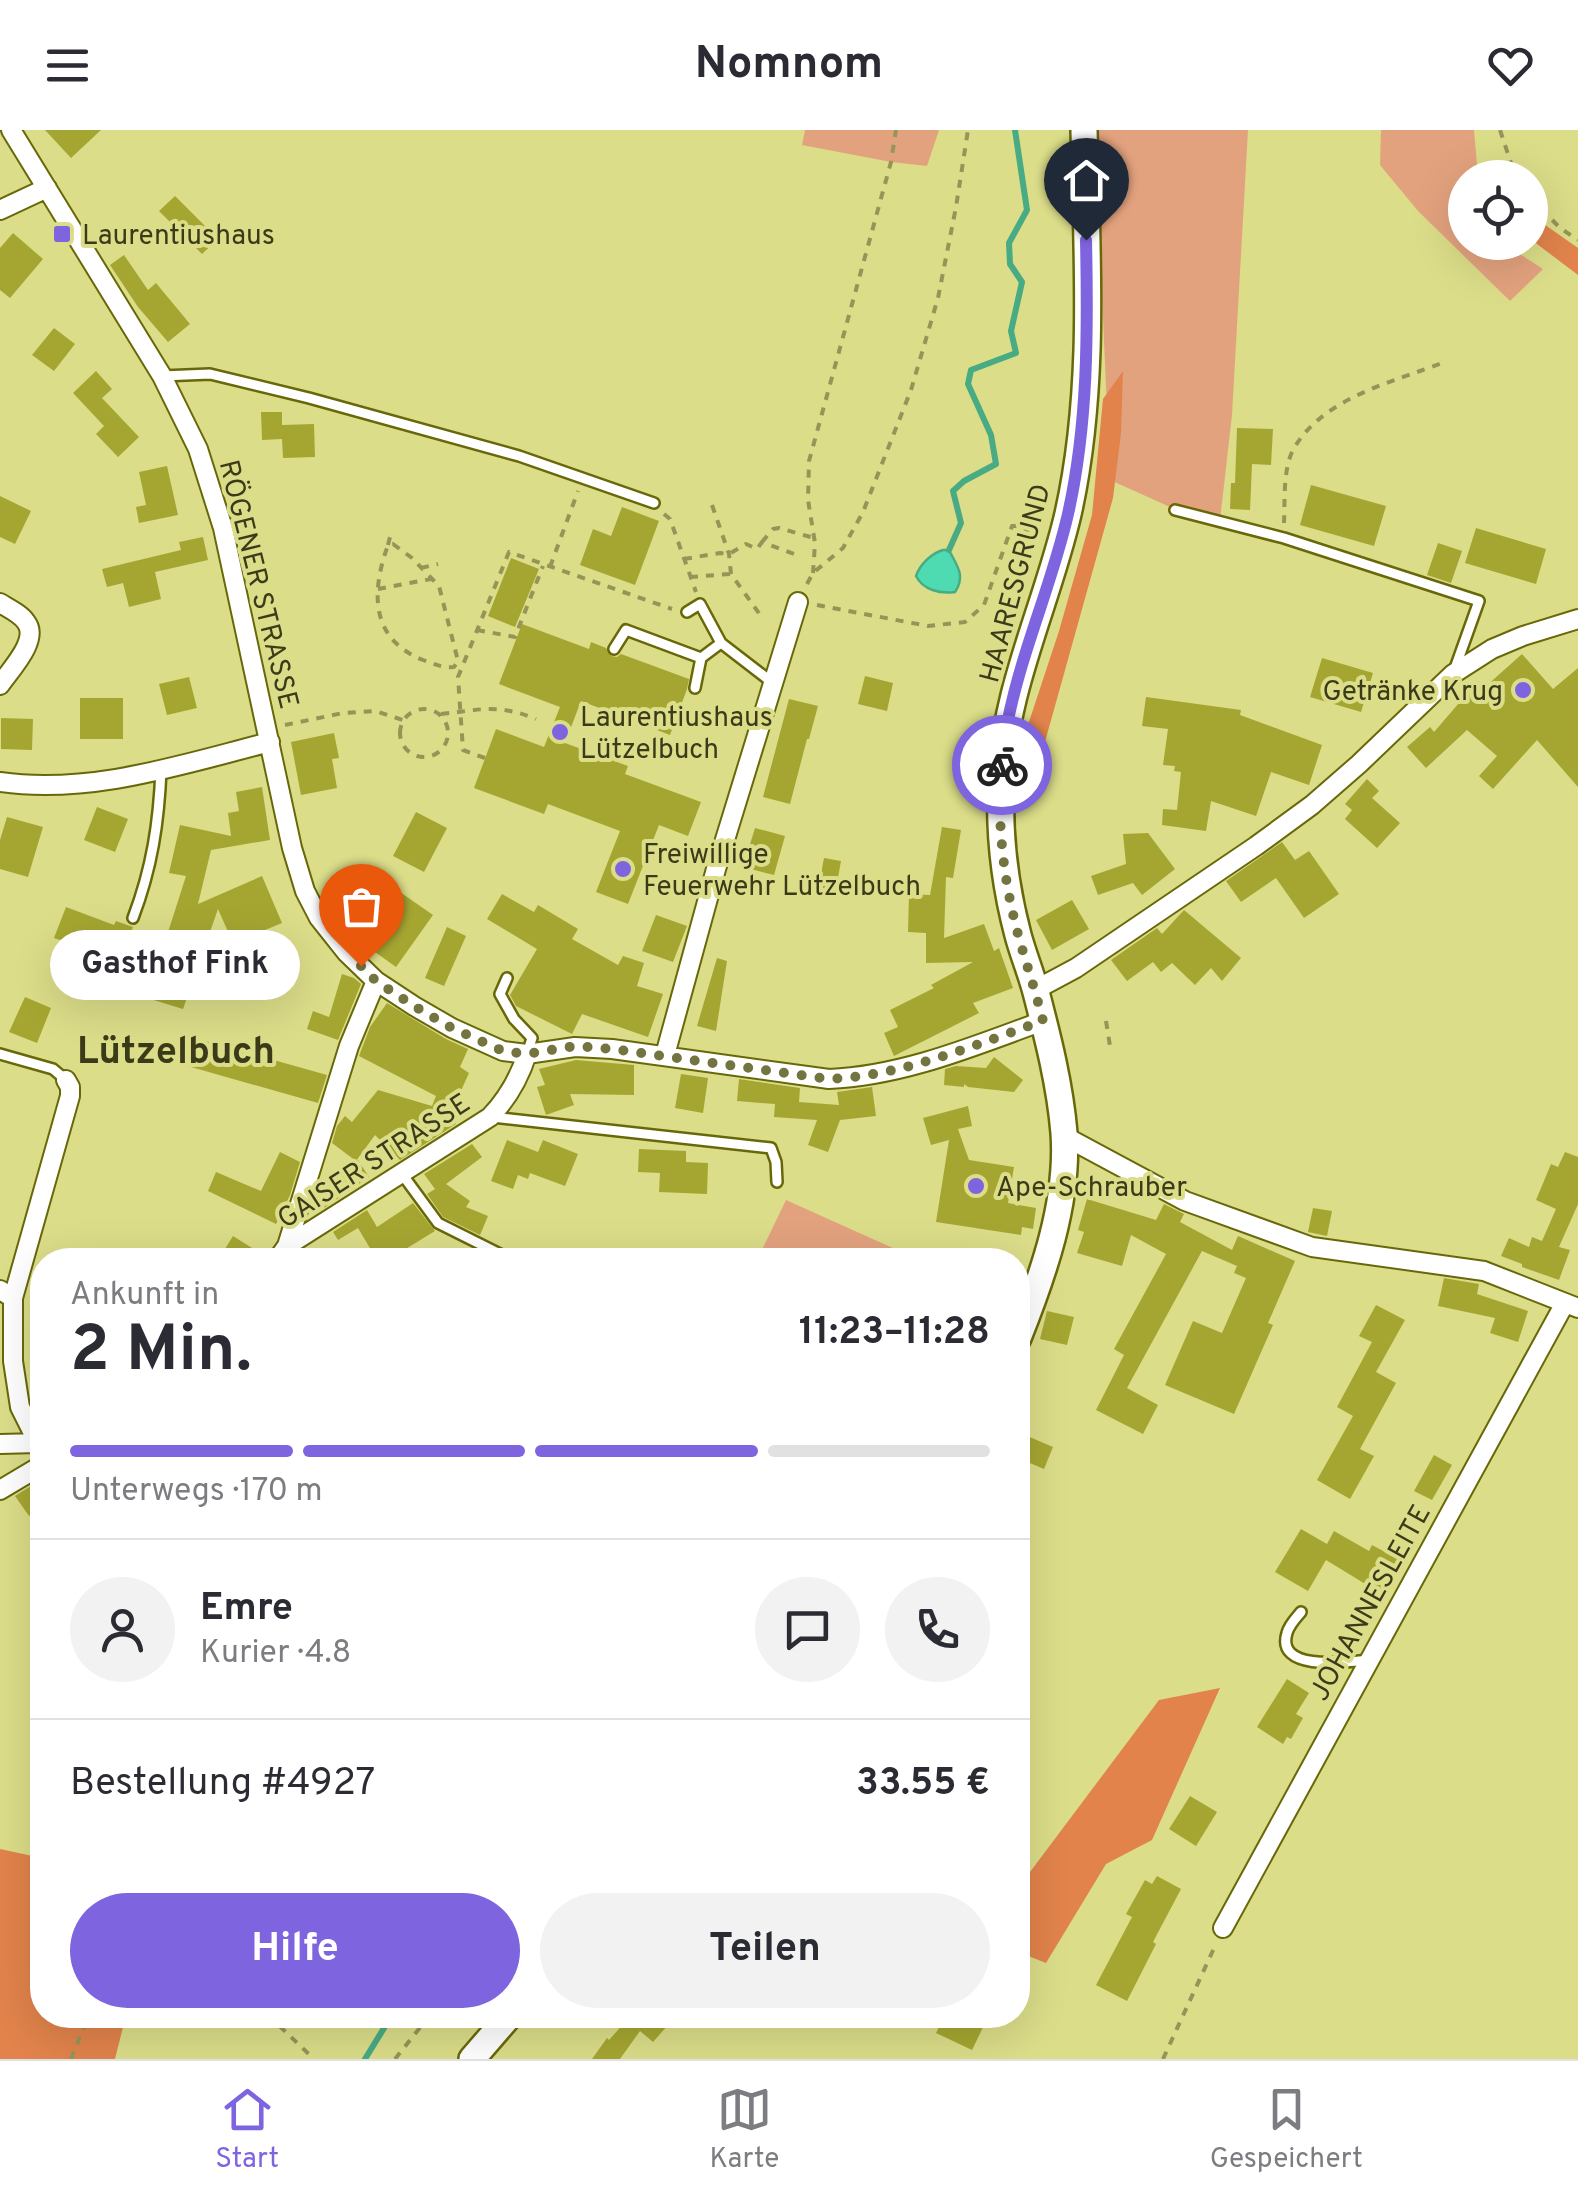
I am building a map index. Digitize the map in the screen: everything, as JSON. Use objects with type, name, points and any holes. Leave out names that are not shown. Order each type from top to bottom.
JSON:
[{"type":"street","name":"RÖGENER STRASSE","points":[[11,130],[162,376],[198,450],[224,528],[292,848],[318,918],[376,981],[452,1028],[503,1051],[527,1054]]},
{"type":"street","name":"HAARESGRUND","points":[[1030,1306],[1056,1222],[1064,1136],[1058,1082],[1009,892],[1000,830],[1000,781],[1008,722],[1068,512],[1080,431],[1087,336],[1084,130]]},
{"type":"street","points":[[0,210],[47,188]]},
{"type":"street","points":[[666,1055],[716,869],[798,602]]},
{"type":"street","points":[[0,603],[25,620],[30,630],[28,643],[0,684]]},
{"type":"street","points":[[1036,990],[1093,956],[1312,805],[1453,674],[1492,649],[1578,619]]},
{"type":"street","points":[[0,782],[66,784],[123,778],[269,735]]},
{"type":"street","points":[[284,1248],[349,1046],[376,981]]},
{"type":"street","points":[[527,1054],[575,1046],[829,1079],[849,1078],[920,1064],[1043,1021]]},
{"type":"street","name":"GAISER STRASSE","points":[[290,1248],[490,1117],[519,1079],[527,1054]]},
{"type":"street","points":[[30,1426],[20,1406],[6,1294],[70,1096],[66,1080]]},
{"type":"street","points":[[1064,1136],[1185,1201],[1312,1247],[1484,1270],[1572,1306]]},
{"type":"street","name":"JOHANNESLEITE","points":[[1224,1928],[1368,1660],[1572,1306]]},
{"type":"street","points":[[0,1444],[30,1446]]},
{"type":"street","points":[[0,1490],[30,1472]]},
{"type":"street","points":[[472,2059],[499,2028]]},
{"type":"lane","points":[[162,376],[210,374],[309,398],[519,456],[654,504]]},
{"type":"lane","points":[[1175,510],[1284,538],[1479,600],[1453,674]]},
{"type":"lane","points":[[686,612],[700,604],[721,643],[773,683]]},
{"type":"lane","points":[[614,649],[626,630],[701,658]]},
{"type":"lane","points":[[695,688],[701,658],[721,643]]},
{"type":"lane","points":[[133,918],[152,858],[161,769]]},
{"type":"lane","points":[[507,978],[500,994],[514,1019],[532,1038],[527,1054]]},
{"type":"lane","points":[[0,1054],[54,1070],[66,1080]]},
{"type":"lane","points":[[490,1117],[771,1148],[776,1182]]},
{"type":"lane","points":[[402,1174],[438,1223],[488,1248]]},
{"type":"lane","points":[[1301,1612],[1287,1630],[1290,1653],[1332,1664],[1368,1660]]},
{"type":"path","points":[[813,573],[809,461],[891,162],[896,130]]},
{"type":"path","points":[[968,130],[938,298],[911,390],[863,512],[843,548],[813,573],[798,602],[928,626],[965,622],[984,604],[1012,526],[1024,526],[1029,535],[1016,609]]},
{"type":"path","points":[[1500,130],[1510,160]]},
{"type":"path","points":[[1548,216],[1578,240]]},
{"type":"path","points":[[1284,538],[1292,454],[1318,419],[1348,398],[1445,362]]},
{"type":"path","points":[[476,630],[515,637],[582,479]]},
{"type":"path","points":[[654,504],[670,519],[700,604]]},
{"type":"path","points":[[712,505],[729,554],[730,574],[761,616]]},
{"type":"path","points":[[684,559],[729,554],[746,544],[757,549],[772,530],[779,528],[814,538]]},
{"type":"path","points":[[391,533],[380,566],[378,589],[377,611],[383,627],[408,654],[444,668],[461,662]]},
{"type":"path","points":[[762,542],[794,554]]},
{"type":"path","points":[[388,545],[394,544],[439,586],[461,662]]},
{"type":"path","points":[[484,758],[463,750],[458,677],[509,552],[686,612]]},
{"type":"path","points":[[422,568],[438,564]]},
{"type":"path","points":[[690,577],[730,574]]},
{"type":"path","points":[[378,589],[431,579]]},
{"type":"path","points":[[441,714],[449,728],[445,748],[431,758],[414,756],[400,740],[402,720],[419,708],[441,714],[483,707],[516,711],[536,719]]},
{"type":"path","points":[[269,735],[343,712],[375,711],[402,720]]},
{"type":"path","points":[[1106,1021],[1110,1046]]},
{"type":"path","points":[[1162,2059],[1224,1928]]},
{"type":"path","points":[[71,2059],[84,2028]]},
{"type":"path","points":[[282,2028],[314,2059]]},
{"type":"path","points":[[395,2059],[420,2028]]},
{"type":"shaded area","points":[[805,130],[939,130],[927,166],[802,145]]},
{"type":"shaded area","points":[[1095,130],[1248,130],[1232,415],[1219,529],[1110,480]]},
{"type":"shaded area","points":[[1381,130],[1474,130],[1477,160],[1448,160],[1448,240],[1418,211],[1380,165]]},
{"type":"shaded area","points":[[1548,227],[1578,248],[1578,275],[1548,252]]},
{"type":"shaded area","points":[[1468,260],[1529,260],[1543,269],[1510,301]]},
{"type":"shaded area","points":[[1123,371],[1113,498],[1043,749],[1026,754],[1024,737],[1092,515],[1103,399]]},
{"type":"shaded area","points":[[949,550],[959,571],[955,592],[932,590],[916,576],[927,560]]},
{"type":"shaded area","points":[[786,1200],[893,1248],[763,1248]]},
{"type":"shaded area","points":[[1220,1688],[1152,1840],[1106,1864],[1046,1963],[1030,1957],[1030,1872],[1159,1700]]},
{"type":"shaded area","points":[[0,1849],[30,1855],[30,2028],[123,2028],[115,2059],[0,2059]]},
{"type":"building","points":[[45,130],[101,130],[71,158]]},
{"type":"building","points":[[175,196],[218,239],[202,254],[159,211]]},
{"type":"building","points":[[13,233],[43,259],[10,298],[0,290],[0,248]]},
{"type":"building","points":[[124,255],[148,290],[156,283],[190,324],[168,342],[110,265]]},
{"type":"building","points":[[54,328],[75,344],[54,371],[32,355]]},
{"type":"building","points":[[96,371],[112,389],[102,398],[139,437],[118,457],[96,434],[104,426],[73,393]]},
{"type":"building","points":[[261,412],[282,412],[282,425],[314,424],[315,457],[283,458],[282,439],[262,440]]},
{"type":"building","points":[[1237,428],[1273,429],[1271,465],[1252,464],[1250,510],[1230,509]]},
{"type":"building","points":[[167,466],[178,515],[139,523],[136,507],[146,505],[139,472]]},
{"type":"building","points":[[1311,485],[1386,506],[1374,546],[1300,525]]},
{"type":"building","points":[[0,496],[31,511],[15,544],[0,537]]},
{"type":"building","points":[[622,507],[659,521],[635,585],[580,565],[593,529],[611,536]]},
{"type":"building","points":[[1476,528],[1546,549],[1536,584],[1465,563]]},
{"type":"building","points":[[203,537],[208,560],[155,572],[161,599],[129,607],[123,583],[107,587],[102,569],[181,550],[179,542]]},
{"type":"building","points":[[1438,543],[1462,551],[1451,583],[1427,575]]},
{"type":"building","points":[[511,558],[539,569],[515,627],[488,616]]},
{"type":"building","name":"Laurentiushaus Lützelbuch","points":[[522,624],[589,649],[591,642],[606,648],[611,656],[621,654],[689,679],[670,735],[581,701],[565,743],[628,766],[625,774],[701,802],[688,836],[659,825],[628,904],[596,892],[620,831],[548,804],[544,814],[474,788],[496,729],[544,747],[560,707],[499,684]]},
{"type":"building","points":[[1522,654],[1553,689],[1578,668],[1578,787],[1537,740],[1493,789],[1479,776],[1497,756],[1467,730],[1426,768],[1407,747],[1430,727],[1434,732],[1478,681],[1485,687]]},
{"type":"building","points":[[1322,658],[1373,673],[1361,712],[1310,697]]},
{"type":"building","points":[[865,676],[893,683],[887,711],[858,704]]},
{"type":"building","points":[[189,677],[197,708],[167,715],[159,684]]},
{"type":"building","points":[[1146,697],[1241,710],[1240,715],[1322,745],[1309,785],[1271,772],[1256,816],[1211,801],[1206,831],[1162,825],[1163,809],[1177,810],[1181,772],[1174,771],[1175,766],[1163,765],[1168,729],[1142,726]]},
{"type":"building","points":[[80,698],[123,698],[123,739],[80,739]]},
{"type":"building","points":[[789,699],[818,706],[790,804],[763,797]]},
{"type":"building","points":[[1,718],[33,719],[32,750],[1,749]]},
{"type":"building","points":[[334,733],[339,758],[332,759],[337,788],[301,795],[291,742]]},
{"type":"building","points":[[1367,779],[1379,791],[1372,798],[1400,823],[1377,848],[1345,819],[1352,810],[1345,804]]},
{"type":"building","points":[[262,787],[270,840],[211,850],[198,904],[262,876],[282,923],[233,943],[218,909],[183,1009],[147,998],[186,876],[169,873],[180,825],[231,836],[228,813],[239,811],[236,792]]},
{"type":"building","points":[[97,807],[128,819],[115,852],[84,840]]},
{"type":"building","points":[[416,812],[447,828],[424,872],[393,856]]},
{"type":"building","points":[[7,817],[43,827],[28,877],[0,869],[0,840]]},
{"type":"building","points":[[942,827],[961,830],[953,878],[946,877],[944,938],[984,924],[994,951],[999,948],[1013,988],[973,1003],[979,1013],[894,1056],[884,1033],[898,1027],[890,1010],[973,962],[926,963],[926,933],[908,932],[909,894],[930,895]]},
{"type":"building","points":[[755,828],[785,836],[774,875],[743,867]]},
{"type":"building","points":[[1148,833],[1175,869],[1142,895],[1133,883],[1098,895],[1091,876],[1126,864],[1123,834]]},
{"type":"building","points":[[1282,842],[1295,860],[1309,851],[1339,894],[1304,918],[1276,878],[1241,902],[1226,881]]},
{"type":"building","points":[[824,858],[841,861],[835,894],[818,890]]},
{"type":"building","points":[[355,871],[382,890],[387,883],[433,915],[396,967],[350,934],[363,916],[336,897]]},
{"type":"building","points":[[502,894],[534,912],[538,905],[578,929],[572,939],[618,965],[623,956],[644,963],[637,986],[663,994],[648,1037],[582,1014],[572,1034],[516,1006],[510,995],[537,949],[487,919]]},
{"type":"building","points":[[1072,900],[1089,929],[1052,950],[1036,920]]},
{"type":"building","points":[[66,907],[114,925],[116,921],[133,927],[124,950],[90,938],[86,949],[54,938]]},
{"type":"building","points":[[1184,910],[1241,958],[1222,981],[1211,968],[1195,985],[1172,963],[1161,972],[1153,962],[1127,981],[1111,960],[1157,928],[1162,934]]},
{"type":"building","points":[[656,915],[687,926],[673,962],[642,951]]},
{"type":"building","points":[[447,927],[466,936],[444,986],[425,978]]},
{"type":"building","points":[[717,958],[727,961],[716,1031],[697,1026]]},
{"type":"building","points":[[342,974],[361,984],[338,1040],[307,1029],[313,1011],[329,1017]]},
{"type":"building","points":[[25,997],[51,1008],[37,1043],[9,1032]]},
{"type":"building","points":[[387,1003],[468,1049],[460,1067],[469,1073],[455,1104],[466,1109],[456,1124],[400,1160],[375,1135],[356,1161],[332,1143],[345,1116],[352,1122],[378,1090],[432,1106],[436,1096],[359,1056],[370,1027]]},
{"type":"building","points":[[191,1037],[327,1075],[318,1103],[184,1065]]},
{"type":"building","points":[[994,1057],[1023,1080],[1014,1092],[944,1085],[945,1069],[986,1068]]},
{"type":"building","points":[[576,1060],[634,1065],[634,1095],[570,1094],[574,1105],[546,1115],[537,1087],[545,1085],[539,1069]]},
{"type":"building","points":[[681,1074],[708,1078],[703,1113],[675,1108]]},
{"type":"building","points":[[739,1079],[800,1088],[799,1102],[839,1105],[837,1092],[872,1087],[876,1116],[840,1120],[828,1152],[808,1145],[817,1120],[774,1117],[775,1104],[737,1101]]},
{"type":"building","name":"Ape-Schrauber","points":[[968,1106],[972,1126],[958,1129],[969,1160],[1014,1167],[1008,1203],[1036,1208],[1033,1229],[1022,1227],[1021,1235],[936,1222],[949,1140],[931,1145],[923,1118]]},
{"type":"building","points":[[507,1140],[538,1152],[543,1140],[578,1154],[565,1186],[530,1173],[528,1179],[518,1175],[513,1189],[491,1181]]},
{"type":"building","points":[[472,1144],[482,1157],[446,1184],[470,1201],[466,1207],[488,1216],[480,1235],[443,1217],[427,1194],[435,1189],[424,1174]]},
{"type":"building","points":[[639,1149],[686,1151],[686,1162],[708,1163],[707,1194],[659,1192],[660,1173],[638,1172]]},
{"type":"building","points":[[280,1152],[300,1162],[276,1224],[208,1191],[216,1172],[261,1191]]},
{"type":"building","points":[[1565,1152],[1578,1157],[1578,1204],[1559,1247],[1570,1250],[1559,1280],[1501,1256],[1509,1238],[1529,1247],[1532,1237],[1542,1241],[1556,1209],[1536,1200],[1551,1164],[1558,1167]]},
{"type":"building","points":[[358,1160],[369,1177],[324,1208],[316,1196],[319,1184]]},
{"type":"building","points":[[1087,1199],[1156,1220],[1164,1204],[1184,1214],[1180,1222],[1232,1250],[1238,1236],[1295,1261],[1268,1323],[1273,1325],[1234,1414],[1165,1385],[1193,1321],[1222,1333],[1246,1278],[1234,1273],[1237,1266],[1202,1251],[1127,1388],[1158,1405],[1143,1434],[1096,1410],[1124,1355],[1114,1349],[1166,1254],[1131,1235],[1122,1266],[1077,1253],[1084,1232],[1078,1230]]},
{"type":"building","points":[[413,1203],[435,1231],[407,1248],[370,1248],[358,1228],[338,1240],[333,1232],[367,1210],[377,1227]]},
{"type":"building","points":[[1313,1208],[1332,1211],[1327,1236],[1308,1232]]},
{"type":"building","points":[[233,1236],[252,1248],[226,1248]]},
{"type":"building","points":[[1444,1278],[1479,1284],[1477,1294],[1528,1311],[1518,1342],[1490,1333],[1495,1318],[1438,1306]]},
{"type":"building","points":[[1376,1305],[1405,1320],[1376,1372],[1396,1383],[1360,1449],[1374,1456],[1350,1499],[1317,1480],[1353,1416],[1337,1407],[1372,1342],[1359,1336]]},
{"type":"building","points":[[1047,1311],[1074,1317],[1067,1345],[1040,1339]]},
{"type":"building","points":[[1030,1437],[1053,1447],[1044,1469],[1030,1463]]},
{"type":"building","points":[[1434,1455],[1452,1465],[1432,1500],[1414,1491]]},
{"type":"building","points":[[30,1487],[30,1515],[29,1516],[15,1496]]},
{"type":"building","points":[[1301,1529],[1327,1544],[1334,1531],[1369,1551],[1372,1545],[1398,1559],[1380,1593],[1326,1560],[1308,1591],[1275,1572]]},
{"type":"building","points":[[1287,1679],[1309,1693],[1296,1714],[1303,1718],[1291,1739],[1287,1737],[1283,1744],[1257,1727]]},
{"type":"building","points":[[1190,1796],[1217,1812],[1196,1846],[1169,1829]]},
{"type":"building","points":[[1157,1876],[1181,1889],[1127,2001],[1096,1985],[1132,1917],[1126,1914],[1145,1880],[1152,1884]]},
{"type":"building","points":[[620,2028],[665,2028],[653,2042],[640,2031],[620,2059],[592,2059]]},
{"type":"building","points":[[938,2028],[983,2028],[972,2050],[936,2033]]},
{"type":"waterway","points":[[949,550],[961,523],[953,491],[996,464],[991,435],[968,384],[971,370],[1016,353],[1011,331],[1022,282],[1010,264],[1009,243],[1027,210],[1015,130]]},
{"type":"waterway","points":[[365,2059],[384,2028]]},
{"type":"way so far","points":[[361,966],[414,1006],[503,1051],[527,1054],[575,1046],[612,1049],[829,1079],[920,1064],[1043,1021],[1009,892],[1000,830],[1002,765]]},
{"type":"place","name":"Laurentiushaus","points":[[62,234]]},
{"type":"place","name":"Getränke Krug","points":[[1523,690]]},
{"type":"place","name":"Laurentiushaus Lützelbuch","points":[[560,732]]},
{"type":"place","name":"Freiwillige Feuerwehr Lützelbuch","points":[[623,869]]},
{"type":"place","name":"Gasthof Fink","points":[[361,966]]},
{"type":"place","name":"Ape-Schrauber","points":[[976,1186]]},
{"type":"district","name":"Lützelbuch","points":[[176,1050]]},
{"type":"route","points":[[1002,765],[1024,659],[1068,512],[1087,356],[1086,240]]}]
